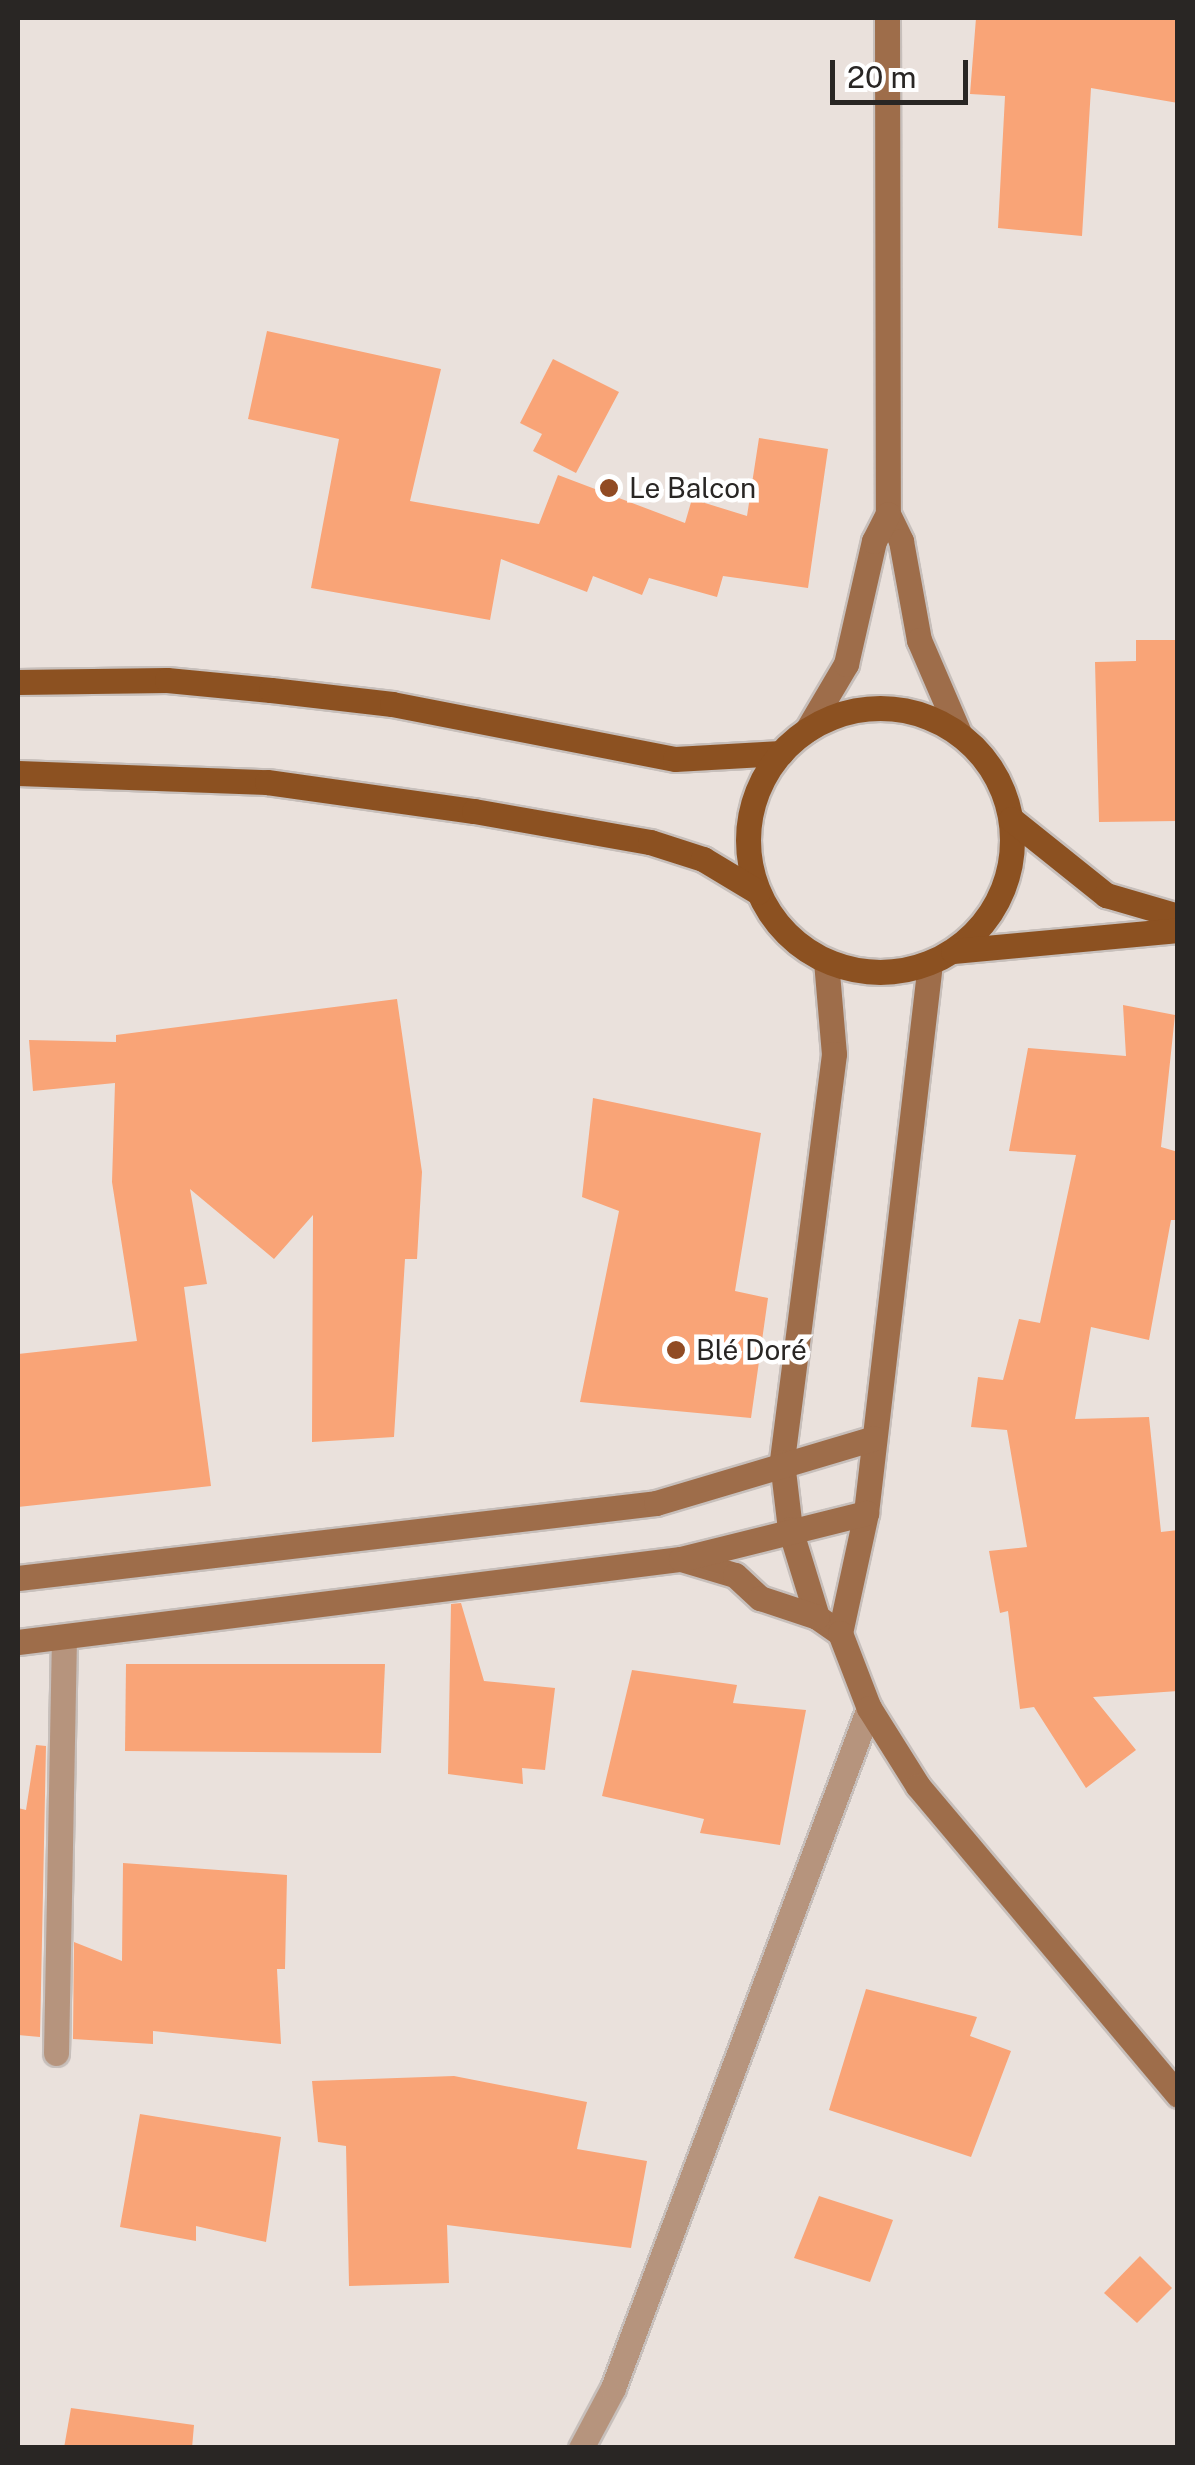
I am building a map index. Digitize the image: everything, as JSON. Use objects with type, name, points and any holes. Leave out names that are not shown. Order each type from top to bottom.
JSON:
[{"type":"main road","points":[[887,18],[888,514],[901,542],[919,640],[958,733]]},
{"type":"main road","points":[[807,730],[846,664],[874,541],[888,514]]},
{"type":"main road","points":[[18,682],[167,680],[409,707],[676,759],[781,753]]},
{"type":"main road","points":[[840,1634],[866,1513],[941,957],[989,916],[1006,882],[1011,820],[994,770],[958,733],[923,715],[884,707],[844,713],[807,730],[781,753],[752,805],[749,864],[758,892],[785,934],[826,962],[878,973],[941,957],[1178,930]]},
{"type":"main road","points":[[18,773],[267,782],[474,811],[650,842],[703,859],[758,892]]},
{"type":"main road","points":[[1011,820],[1106,895],[1136,909],[1178,916]]},
{"type":"main road","points":[[817,1617],[790,1529],[782,1462],[834,1054],[826,962]]},
{"type":"main road","points":[[18,1578],[656,1503],[782,1462],[874,1438]]},
{"type":"main road","points":[[18,1642],[681,1559],[866,1513]]},
{"type":"main road","points":[[681,1559],[734,1575],[760,1598],[817,1617],[840,1634],[869,1708],[918,1786],[1178,2094]]},
{"type":"street","points":[[56,2053],[64,1637]]},
{"type":"street","points":[[581,2448],[614,2388],[869,1708]]},
{"type":"building","points":[[976,18],[1178,18],[1178,103],[1091,88],[1082,236],[998,228],[1005,96],[970,94]]},
{"type":"building","points":[[267,331],[441,369],[410,501],[539,524],[558,475],[685,523],[692,499],[747,516],[759,438],[828,449],[808,588],[723,576],[717,597],[649,578],[642,595],[593,576],[587,592],[501,559],[490,620],[311,588],[339,439],[248,419]]},
{"type":"building","points":[[553,359],[619,392],[576,473],[533,451],[542,434],[520,423]]},
{"type":"building","points":[[1136,640],[1178,640],[1178,821],[1099,822],[1095,662],[1136,661]]},
{"type":"building","points":[[397,999],[422,1172],[417,1259],[405,1259],[394,1437],[312,1442],[313,1215],[274,1259],[190,1189],[207,1284],[184,1287],[211,1486],[18,1507],[18,1354],[137,1341],[112,1182],[115,1083],[33,1091],[29,1040],[116,1042],[116,1035]]},
{"type":"building","points":[[1123,1005],[1175,1015],[1161,1147],[1178,1152],[1178,1220],[1171,1220],[1149,1340],[1091,1327],[1075,1419],[1149,1417],[1161,1532],[1178,1530],[1178,1691],[1093,1697],[1136,1750],[1086,1788],[1034,1707],[1020,1709],[1008,1611],[1000,1613],[989,1551],[1027,1547],[1007,1430],[971,1427],[978,1377],[1003,1380],[1019,1319],[1040,1323],[1076,1155],[1009,1151],[1028,1048],[1126,1056]]},
{"type":"building","points":[[593,1098],[761,1133],[735,1291],[768,1298],[751,1418],[580,1402],[619,1211],[582,1197]]},
{"type":"building","points":[[461,1603],[484,1681],[555,1688],[545,1770],[522,1768],[523,1784],[448,1774],[451,1604]]},
{"type":"building","points":[[126,1664],[385,1664],[381,1753],[125,1751]]},
{"type":"building","points":[[632,1670],[737,1685],[733,1703],[806,1710],[780,1845],[700,1833],[704,1819],[602,1796]]},
{"type":"building","points":[[36,1745],[46,1746],[40,2037],[18,2035],[18,1808],[26,1810]]},
{"type":"building","points":[[123,1863],[287,1875],[285,1969],[277,1969],[281,2044],[153,2031],[153,2044],[73,2039],[74,1942],[122,1961]]},
{"type":"building","points":[[866,1989],[977,2017],[970,2036],[1011,2051],[971,2157],[829,2110]]},
{"type":"building","points":[[454,2076],[587,2102],[577,2149],[647,2161],[631,2248],[447,2225],[449,2283],[349,2286],[346,2146],[318,2142],[312,2081]]},
{"type":"building","points":[[140,2114],[281,2137],[266,2242],[196,2226],[196,2241],[120,2227]]},
{"type":"building","points":[[819,2196],[893,2220],[870,2282],[794,2258]]},
{"type":"building","points":[[1140,2256],[1172,2288],[1137,2323],[1104,2293]]},
{"type":"building","points":[[71,2408],[194,2425],[192,2448],[64,2448]]},
{"type":"place","name":"Le Balcon","points":[[609,488]]},
{"type":"place","name":"Blé Doré","points":[[676,1350]]}]
